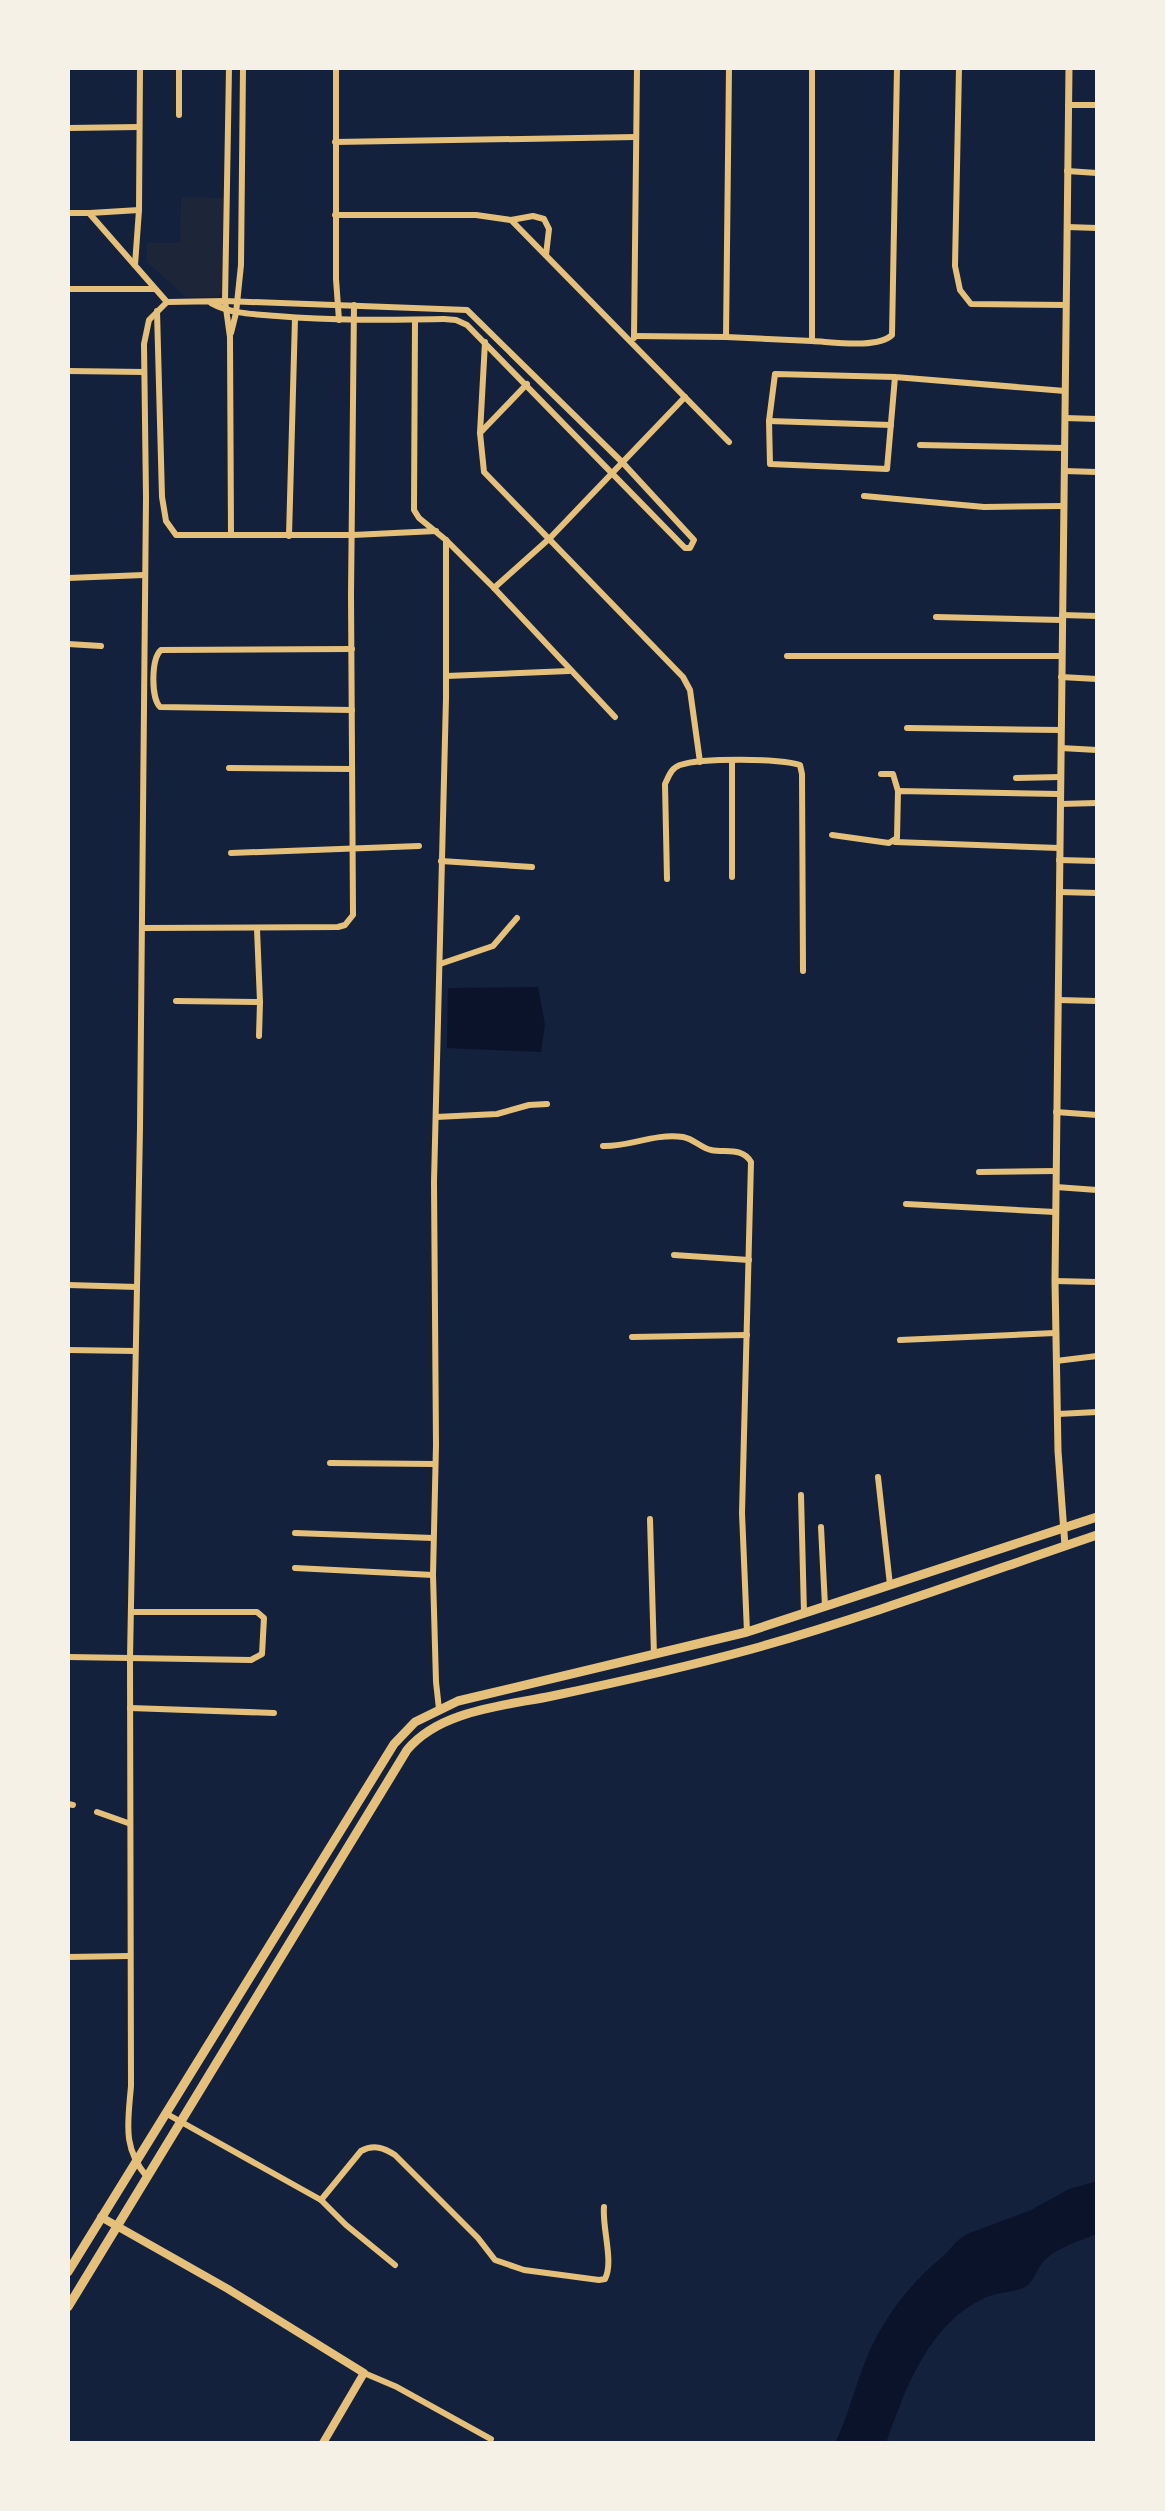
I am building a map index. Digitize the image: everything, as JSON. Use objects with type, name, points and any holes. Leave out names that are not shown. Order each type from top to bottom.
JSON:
[{"type":"main road","points":[[68,2272],[394,1744],[415,1722],[458,1701],[747,1632],[1097,1517]]},
{"type":"main road","points":[[68,2307],[407,1750],[424,1733],[448,1721],[492,1709],[751,1649],[1097,1535]]},
{"type":"main road","points":[[637,1659],[641,1676]]},
{"type":"main road","points":[[268,1947],[282,1956]]},
{"type":"main road","points":[[101,2217],[228,2289],[364,2373],[323,2443]]},
{"type":"street","points":[[135,265],[139,210],[140,68]]},
{"type":"street","points":[[179,68],[179,115]]},
{"type":"street","points":[[229,68],[225,310],[230,337],[231,535]]},
{"type":"street","points":[[230,337],[241,265],[243,68]]},
{"type":"street","points":[[336,68],[335,215],[339,320]]},
{"type":"street","points":[[634,345],[637,68]]},
{"type":"street","points":[[726,337],[729,68]]},
{"type":"street","points":[[812,68],[812,341]]},
{"type":"street","points":[[634,336],[866,343],[886,341],[892,335],[897,68]]},
{"type":"street","points":[[959,68],[955,266],[960,290],[971,304],[1066,305]]},
{"type":"street","points":[[1065,1546],[1055,1333],[1055,1212],[1069,68]]},
{"type":"street","points":[[1068,105],[1097,105]]},
{"type":"street","points":[[68,128],[139,127]]},
{"type":"street","points":[[230,133],[244,132]]},
{"type":"street","points":[[335,142],[636,137]]},
{"type":"street","points":[[1067,171],[1097,173]]},
{"type":"street","points":[[68,213],[139,210]]},
{"type":"street","points":[[89,213],[167,302]]},
{"type":"street","points":[[335,215],[476,215],[511,220],[533,216],[544,219],[549,229],[546,255]]},
{"type":"street","points":[[511,220],[729,442]]},
{"type":"street","points":[[1067,227],[1097,228]]},
{"type":"street","points":[[227,265],[241,265]]},
{"type":"street","points":[[68,289],[154,289]]},
{"type":"street","points":[[148,2177],[135,2162],[127,2134],[131,2086],[128,1823],[142,928],[146,326],[157,309],[167,302],[225,301],[467,310],[622,462],[693,538],[693,545],[685,548],[467,325],[456,320],[354,321],[236,313],[211,303]]},
{"type":"street","points":[[142,928],[257,929],[345,925],[353,915],[354,305]]},
{"type":"street","points":[[157,309],[162,497],[166,521],[176,535],[289,536],[436,531]]},
{"type":"street","points":[[289,536],[295,318]]},
{"type":"street","points":[[415,320],[413,499],[419,518],[494,588],[615,717]]},
{"type":"street","points":[[485,342],[480,433],[484,472],[683,677],[690,690],[700,762]]},
{"type":"street","points":[[68,371],[144,372]]},
{"type":"street","points":[[895,377],[888,467],[884,470],[772,465],[768,461],[772,377],[775,374],[895,377],[1065,391]]},
{"type":"street","points":[[480,433],[527,384]]},
{"type":"street","points":[[494,588],[550,538],[685,397]]},
{"type":"street","points":[[1065,418],[1097,419]]},
{"type":"street","points":[[769,421],[891,425]]},
{"type":"street","points":[[920,445],[1064,448]]},
{"type":"street","points":[[1064,471],[1097,472]]},
{"type":"street","points":[[864,496],[984,507],[1063,506]]},
{"type":"street","points":[[439,1709],[433,1538],[436,1117],[446,540]]},
{"type":"street","points":[[68,578],[144,575]]},
{"type":"street","points":[[936,617],[1097,616]]},
{"type":"street","points":[[68,644],[101,646]]},
{"type":"street","points":[[352,649],[161,650],[155,658],[155,700],[160,707],[352,710]]},
{"type":"street","points":[[787,656],[1062,656]]},
{"type":"street","points":[[446,676],[569,671]]},
{"type":"street","points":[[1061,677],[1097,679]]},
{"type":"street","points":[[907,728],[1061,730]]},
{"type":"street","points":[[1061,748],[1097,750]]},
{"type":"street","points":[[732,761],[732,877]]},
{"type":"street","points":[[667,879],[665,784],[671,772],[678,766],[700,762],[796,763],[801,767],[803,971]]},
{"type":"street","points":[[229,768],[352,769]]},
{"type":"street","points":[[881,774],[893,774],[898,791],[895,842]]},
{"type":"street","points":[[1016,778],[1060,777]]},
{"type":"street","points":[[898,791],[1060,794]]},
{"type":"street","points":[[1060,804],[1097,803]]},
{"type":"street","points":[[832,835],[889,843],[1059,848]]},
{"type":"street","points":[[231,853],[419,846]]},
{"type":"street","points":[[1059,860],[1097,861]]},
{"type":"street","points":[[441,861],[532,867]]},
{"type":"street","points":[[1059,892],[1097,893]]},
{"type":"street","points":[[440,964],[493,946],[517,918]]},
{"type":"street","points":[[257,929],[259,1036]]},
{"type":"street","points":[[1058,1000],[1097,1001]]},
{"type":"street","points":[[176,1001],[260,1002]]},
{"type":"street","points":[[436,1117],[497,1114],[529,1105],[547,1104]]},
{"type":"street","points":[[1056,1112],[1097,1115]]},
{"type":"street","points":[[603,1146],[616,1146],[633,1140],[686,1137],[708,1149],[746,1154],[751,1162],[742,1513],[747,1632]]},
{"type":"street","points":[[979,1172],[1056,1171]]},
{"type":"street","points":[[1056,1187],[1097,1190]]},
{"type":"street","points":[[906,1204],[1055,1212]]},
{"type":"street","points":[[674,1255],[749,1260]]},
{"type":"street","points":[[1055,1281],[1097,1282]]},
{"type":"street","points":[[68,1285],[137,1287]]},
{"type":"street","points":[[900,1340],[1055,1333]]},
{"type":"street","points":[[632,1337],[747,1335]]},
{"type":"street","points":[[68,1350],[135,1351]]},
{"type":"street","points":[[1056,1361],[1097,1356]]},
{"type":"street","points":[[1058,1414],[1097,1412]]},
{"type":"street","points":[[330,1463],[435,1464]]},
{"type":"street","points":[[878,1477],[890,1585]]},
{"type":"street","points":[[801,1495],[804,1613]]},
{"type":"street","points":[[650,1519],[654,1655]]},
{"type":"street","points":[[821,1527],[825,1606]]},
{"type":"street","points":[[295,1533],[433,1538]]},
{"type":"street","points":[[295,1568],[433,1575]]},
{"type":"street","points":[[68,1657],[251,1660],[262,1654],[264,1648],[264,1618],[257,1612],[131,1612]]},
{"type":"street","points":[[130,1708],[274,1713]]},
{"type":"street","points":[[97,1812],[128,1823]]},
{"type":"street","points":[[68,1957],[129,1956]]},
{"type":"street","points":[[167,2114],[321,2200],[395,2265]]},
{"type":"street","points":[[321,2200],[361,2151],[368,2147],[384,2148],[395,2155],[478,2238],[495,2260],[524,2270],[599,2280],[605,2279],[610,2270],[603,2223],[604,2207]]},
{"type":"street","points":[[364,2373],[397,2387],[491,2439]]},
{"type":"shaded area","points":[[181,197],[225,198],[224,290],[216,297],[186,297],[147,262],[147,243],[180,243]]},
{"type":"shaded area","points":[[538,987],[545,1024],[541,1052],[447,1048],[448,988]]},
{"type":"shaded area","points":[[1097,2181],[1097,2234],[1052,2254],[1025,2287],[984,2298],[947,2325],[921,2360],[886,2443],[835,2443],[871,2347],[887,2319],[917,2281],[956,2242],[967,2234],[1029,2211],[1069,2189]]}]
